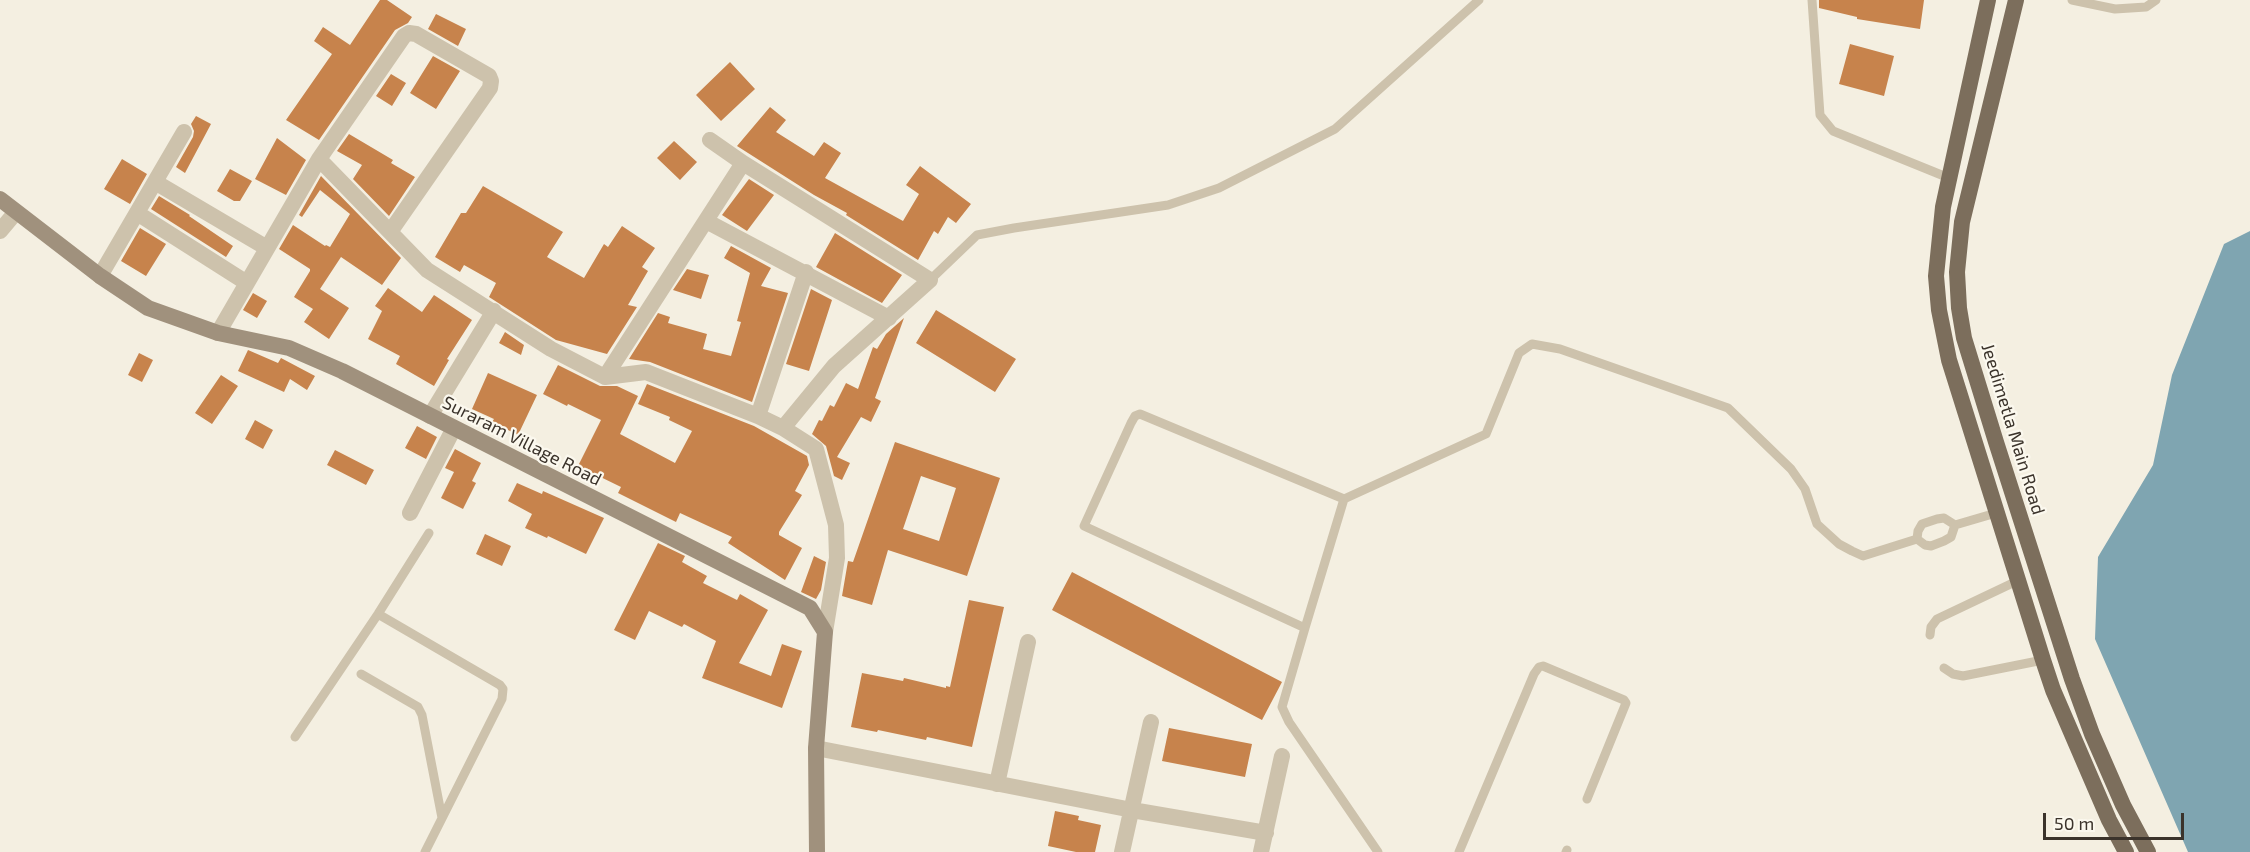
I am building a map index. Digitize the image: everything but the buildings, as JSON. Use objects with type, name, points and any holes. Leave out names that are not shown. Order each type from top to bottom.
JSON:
[{"type":"main road","points":[[1988,0],[1943,207],[1937,268],[1939,310],[1949,360],[2043,660],[2109,820],[2126,852]]},
{"type":"main road","name":"Jeedimetla Main Road","points":[[2016,0],[1962,222],[1957,272],[1959,308],[1964,338],[1989,422],[2072,679],[2092,734],[2123,805],[2148,852]]},
{"type":"main road","name":"Suraram Village Road","points":[[0,199],[100,276],[148,308],[218,333],[289,348],[342,371],[810,608],[825,632]]},
{"type":"main road","points":[[817,852],[816,748],[825,632]]},
{"type":"street","points":[[218,333],[320,159],[404,36],[409,33],[416,34],[489,76],[491,81],[490,88],[390,232]]},
{"type":"street","points":[[100,276],[184,132]]},
{"type":"street","points":[[710,140],[930,280],[834,366],[783,428]]},
{"type":"street","points":[[320,159],[426,270],[551,349],[605,377],[646,372],[758,416],[783,428],[816,449],[836,525],[837,558],[825,632]]},
{"type":"street","points":[[605,377],[743,163]]},
{"type":"street","points":[[155,182],[267,248]]},
{"type":"street","points":[[0,231],[16,212]]},
{"type":"street","points":[[137,213],[247,283]]},
{"type":"street","points":[[706,221],[889,318]]},
{"type":"street","points":[[758,416],[806,272]]},
{"type":"street","points":[[430,416],[494,311]]},
{"type":"street","points":[[410,513],[454,428]]},
{"type":"street","points":[[997,784],[1028,642]]},
{"type":"street","points":[[1122,852],[1151,722]]},
{"type":"street","points":[[816,748],[1266,834]]},
{"type":"street","points":[[1262,852],[1282,756]]},
{"type":"lane","points":[[930,280],[977,235],[1168,205],[1219,188],[1304,145],[1335,129],[1479,0]]},
{"type":"lane","points":[[1812,0],[1820,115],[1833,131],[1949,178]]},
{"type":"lane","points":[[2072,0],[2115,9],[2146,7],[2156,0]]},
{"type":"lane","points":[[1305,628],[1084,526],[1135,416],[1140,414],[1344,499],[1486,435],[1519,353],[1532,344],[1560,349],[1728,408],[1791,469],[1805,489],[1816,524],[1839,544],[1852,551],[1863,556],[1917,539]]},
{"type":"lane","points":[[1344,499],[1282,707],[1289,722],[1378,852]]},
{"type":"lane","points":[[1917,539],[1922,524],[1929,521],[1944,518],[1955,525],[1996,513]]},
{"type":"lane","points":[[1917,539],[1931,546],[1944,542],[1951,537],[1955,525]]},
{"type":"lane","points":[[295,737],[378,614],[429,533]]},
{"type":"lane","points":[[1930,635],[1931,627],[1937,619],[2017,581]]},
{"type":"lane","points":[[378,614],[500,685],[503,689],[502,699],[425,852]]},
{"type":"lane","points":[[1944,668],[1953,674],[1963,676],[2043,660]]},
{"type":"lane","points":[[1459,852],[1533,674],[1539,667],[1543,666],[1624,700],[1626,703],[1587,800]]},
{"type":"lane","points":[[361,674],[418,707],[422,715],[442,818]]},
{"type":"water","points":[[2250,231],[2250,852],[2188,852],[2095,639],[2098,557],[2153,465],[2172,375],[2224,244]]}]
